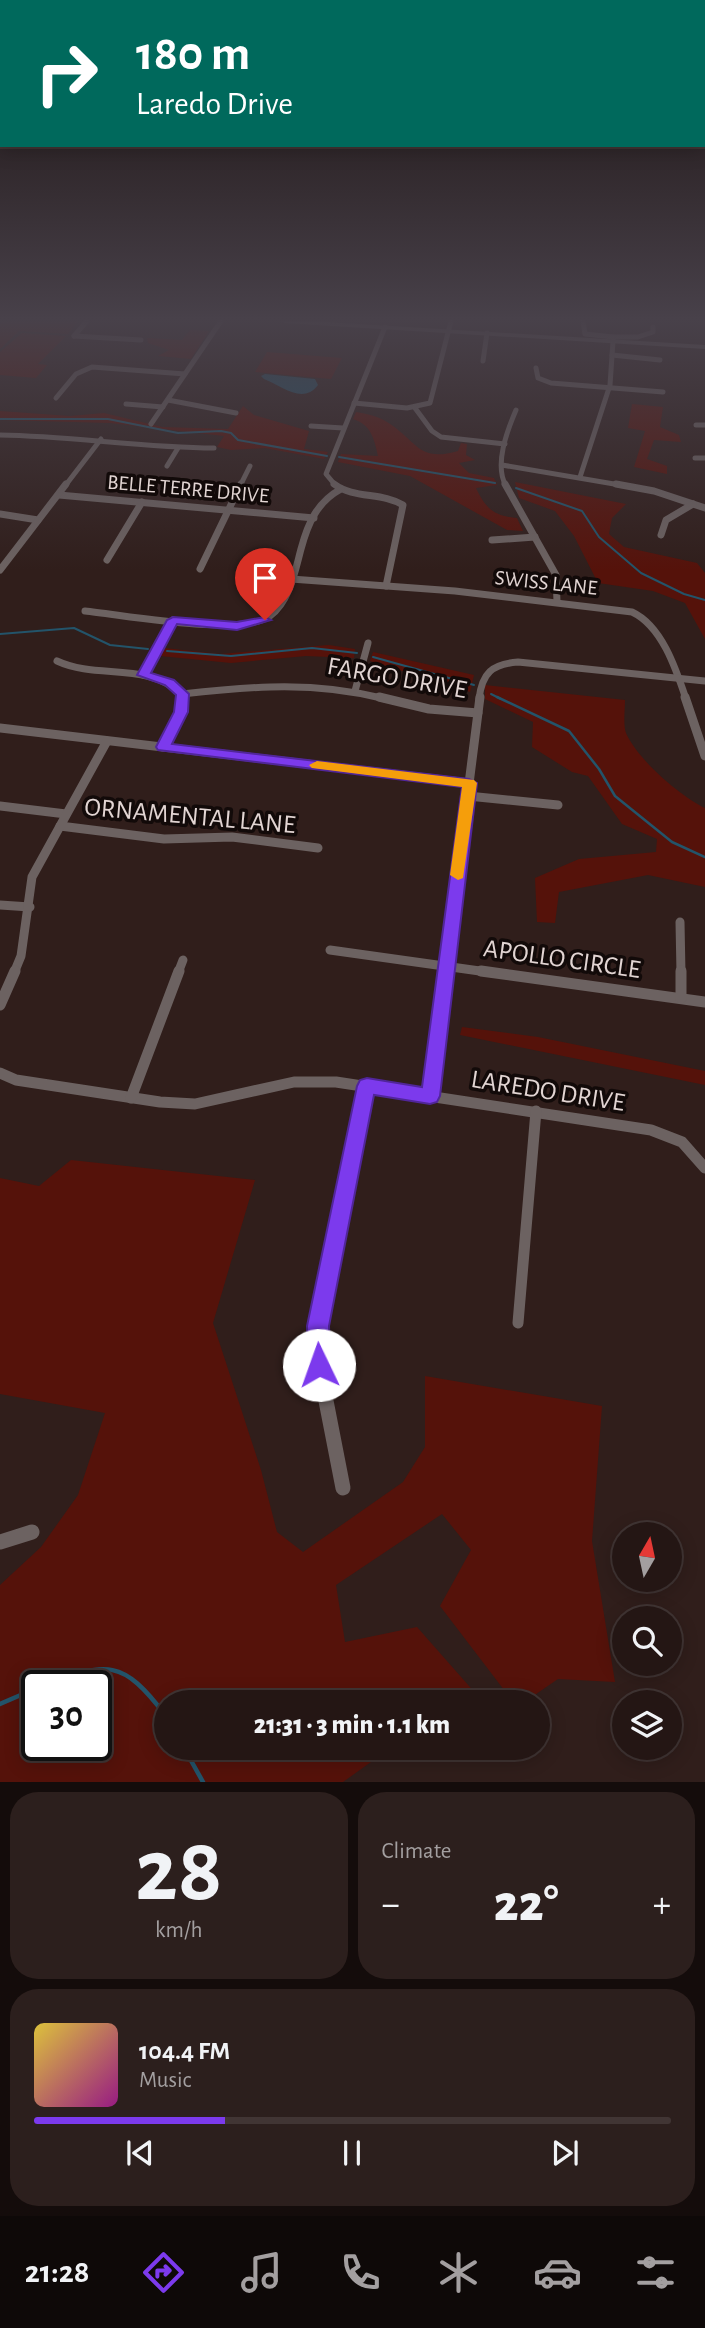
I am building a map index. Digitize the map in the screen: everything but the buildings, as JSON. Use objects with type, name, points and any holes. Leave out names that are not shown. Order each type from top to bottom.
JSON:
[{"type":"street","points":[[128,404],[163,407]]},
{"type":"street","points":[[151,424],[165,404]]},
{"type":"street","points":[[190,404],[236,413]]},
{"type":"street","points":[[354,404],[326,474],[330,483],[341,489],[389,497],[403,505],[386,586]]},
{"type":"street","points":[[369,404],[415,408],[424,404]]},
{"type":"street","points":[[580,477],[604,404]]},
{"type":"street","points":[[415,408],[432,431],[441,437],[505,444]]},
{"type":"street","points":[[516,410],[505,444],[502,465],[505,488],[556,575],[557,602]]},
{"type":"street","points":[[695,425],[705,425]]},
{"type":"street","points":[[311,426],[344,428]]},
{"type":"street","points":[[0,445],[3,435],[101,439],[178,448],[214,448]]},
{"type":"street","points":[[2,565],[101,439]]},
{"type":"street","points":[[167,466],[178,448]]},
{"type":"street","points":[[695,458],[705,458]]},
{"type":"street","points":[[502,465],[654,491],[705,508]]},
{"type":"street","points":[[200,569],[250,466]]},
{"type":"street","points":[[85,611],[237,626],[259,623],[279,610],[320,503],[341,489]]},
{"type":"street","name":"BELLE TERRE DRIVE","points":[[59,495],[314,518]]},
{"type":"street","points":[[107,560],[142,502]]},
{"type":"street","points":[[661,535],[666,520],[693,503]]},
{"type":"street","points":[[0,514],[38,520]]},
{"type":"street","points":[[492,540],[535,537]]},
{"type":"street","name":"SWISS LANE","points":[[291,579],[557,602],[622,610],[640,617],[665,651],[678,678],[705,756]]},
{"type":"street","points":[[143,675],[173,620]]},
{"type":"street","points":[[355,691],[368,643]]},
{"type":"street","points":[[57,661],[70,667],[143,675],[170,682],[183,694],[181,712],[163,747]]},
{"type":"street","points":[[430,1096],[482,678],[489,669],[501,664],[528,663],[705,681]]},
{"type":"street","name":"FARGO DRIVE","points":[[183,694],[285,685],[355,691],[429,709],[478,713]]},
{"type":"street","points":[[0,728],[469,783]]},
{"type":"street","points":[[0,1005],[17,969],[30,907],[33,877],[107,740]]},
{"type":"street","points":[[468,796],[558,805]]},
{"type":"street","points":[[0,806],[66,814]]},
{"type":"street","name":"ORNAMENTAL LANE","points":[[60,826],[164,839],[232,837],[318,848]]},
{"type":"street","points":[[0,905],[30,907]]},
{"type":"street","points":[[680,922],[681,998]]},
{"type":"street","name":"APOLLO CIRCLE","points":[[330,950],[705,1002]]},
{"type":"street","points":[[131,1098],[183,960]]},
{"type":"street","name":"LAREDO DRIVE","points":[[0,1073],[16,1080],[131,1098],[195,1104],[293,1082],[335,1082],[367,1086],[536,1111],[669,1135],[692,1151],[705,1168]]},
{"type":"street","points":[[344,1488],[319,1365],[318,1326],[367,1086]]},
{"type":"street","points":[[518,1323],[536,1111]]},
{"type":"street","points":[[0,1542],[32,1532]]},
{"type":"shaded area","points":[[632,404],[663,407],[660,427],[679,435],[681,442],[654,440],[647,459],[667,466],[667,474],[634,467],[645,431],[628,428]]},
{"type":"shaded area","points":[[243,406],[254,415],[309,431],[304,449],[328,452],[324,459],[265,448],[231,450],[217,447],[224,436],[110,423],[0,420],[0,411],[70,416],[104,413],[162,427],[228,429]]},
{"type":"shaded area","points":[[356,412],[384,420],[425,452],[444,454],[458,451],[461,443],[467,444],[466,455],[475,460],[459,463],[469,473],[494,478],[497,485],[476,488],[483,501],[497,513],[517,518],[523,531],[507,530],[410,476],[338,462],[341,454],[378,456],[371,433],[353,419]]},
{"type":"shaded area","points":[[515,482],[626,504],[612,518],[609,534],[624,547],[697,563],[705,573],[705,639],[685,603],[653,591],[598,583],[574,536],[555,511],[519,498]]},
{"type":"shaded area","points":[[329,645],[355,649],[354,658],[306,656],[231,663],[160,656],[164,648],[220,654]]},
{"type":"shaded area","points":[[373,652],[474,675],[470,692],[370,661]]},
{"type":"shaded area","points":[[485,685],[625,700],[626,733],[640,754],[672,786],[705,808],[705,887],[648,875],[559,892],[555,923],[537,922],[535,878],[579,859],[656,852],[657,839],[622,824],[588,776],[572,772],[532,747],[533,722],[485,699]]},
{"type":"shaded area","points":[[462,1027],[538,1037],[705,1071],[705,1085],[460,1035]]},
{"type":"shaded area","points":[[71,1160],[255,1180],[213,1323],[261,1470],[277,1532],[303,1552],[403,1482],[425,1447],[425,1376],[602,1406],[592,1541],[615,1682],[558,1679],[542,1690],[504,1690],[440,1606],[471,1550],[442,1514],[336,1585],[345,1642],[417,1627],[473,1690],[154,1690],[154,1760],[379,1760],[371,1762],[343,1782],[0,1782],[0,1585],[41,1547],[78,1495],[105,1413],[0,1394],[0,1178],[39,1186]]},
{"type":"waterway","points":[[0,419],[108,419],[178,433],[221,431],[231,433],[238,440],[327,456]]},
{"type":"waterway","points":[[339,457],[495,483]]},
{"type":"waterway","points":[[516,488],[582,511],[599,537],[641,573],[684,594],[705,600]]},
{"type":"waterway","points":[[0,634],[74,628],[110,645],[148,649]]},
{"type":"waterway","points":[[167,651],[231,656],[312,648],[357,653]]},
{"type":"waterway","points":[[373,657],[474,685]]},
{"type":"waterway","points":[[491,694],[497,697]]},
{"type":"waterway","points":[[497,697],[569,731],[599,769],[615,796],[672,842],[705,857]]},
{"type":"waterway","points":[[497,697],[501,699]]},
{"type":"waterway","points":[[94,1670],[112,1670]]},
{"type":"waterway","points":[[112,1670],[137,1683],[154,1701]]},
{"type":"waterway","points":[[0,1704],[21,1695]]},
{"type":"waterway","points":[[191,1760],[203,1782]]},
{"type":"slow traffic","points":[[317,765],[469,783],[458,875]]},
{"type":"route","points":[[265,620],[252,625],[237,626],[173,620],[143,675],[170,682],[183,694],[181,712],[163,747],[469,783],[430,1096],[367,1086],[318,1326],[319,1365]]}]
